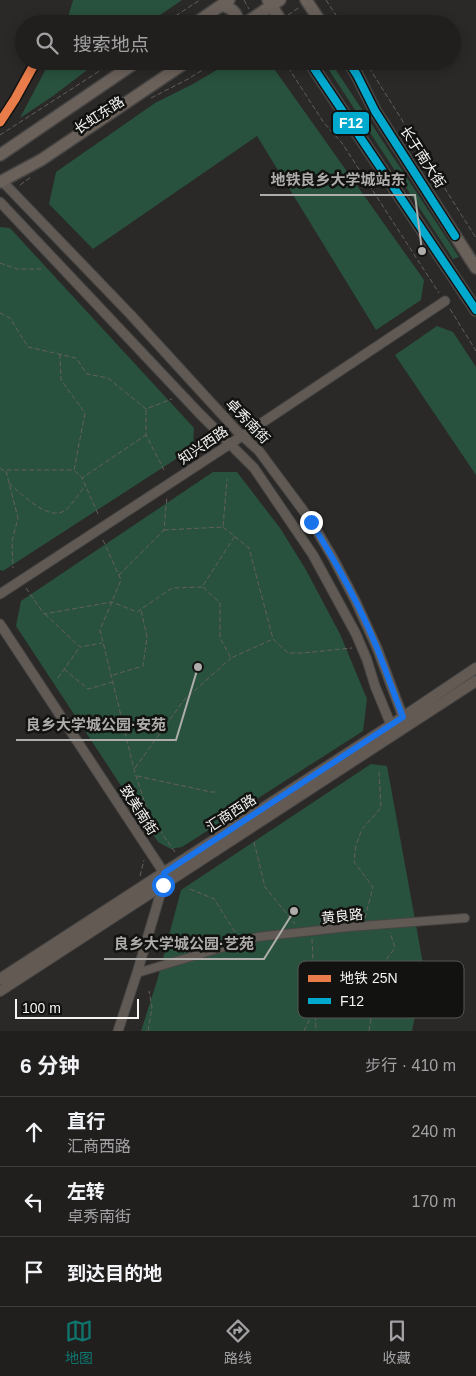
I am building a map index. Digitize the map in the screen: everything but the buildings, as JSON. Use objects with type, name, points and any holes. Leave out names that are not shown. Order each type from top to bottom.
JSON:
[{"type":"main road","points":[[306,1],[316,15]]},
{"type":"main road","points":[[207,15],[225,2],[236,15]]},
{"type":"main road","points":[[256,15],[273,2],[279,15]]},
{"type":"main road","name":"长虹东路","points":[[0,155],[125,70]]},
{"type":"main road","name":"长虹东路","points":[[1,182],[45,157],[175,70]]},
{"type":"main road","points":[[315,70],[476,310]]},
{"type":"main road","name":"长于南大街","points":[[354,70],[375,111],[476,268]]},
{"type":"main road","name":"汇商西路","points":[[0,991],[163,885],[392,730],[403,717],[476,668]]},
{"type":"main road","name":"汇商西路","points":[[0,979],[164,873],[392,730],[405,728],[476,681]]},
{"type":"street","name":"卓秀南街","points":[[1,182],[12,190],[19,200],[130,314],[265,459],[311,522],[355,600],[377,648],[403,717],[405,728]]},
{"type":"street","name":"卓秀南街","points":[[0,202],[199,413],[254,468],[314,555],[356,634],[392,730]]},
{"type":"street","name":"知兴西路","points":[[0,594],[445,301]]},
{"type":"street","name":"致美南街","points":[[0,624],[164,873]]},
{"type":"street","points":[[118,1031],[163,885],[164,873]]},
{"type":"street","name":"黄良路","points":[[137,973],[257,937],[465,918]]},
{"type":"path","points":[[177,15],[200,0]]},
{"type":"path","points":[[326,0],[336,15]]},
{"type":"path","points":[[290,15],[306,1]]},
{"type":"path","points":[[0,135],[101,70]]},
{"type":"path","points":[[150,99],[203,70]]},
{"type":"path","points":[[290,70],[324,123],[342,143],[476,351]]},
{"type":"path","name":"长于南大街","points":[[371,70],[476,238]]},
{"type":"path","points":[[12,190],[32,177]]},
{"type":"path","points":[[0,263],[17,269],[42,269]]},
{"type":"path","points":[[0,313],[10,318],[28,348],[76,358],[87,374],[108,378],[146,409]]},
{"type":"path","points":[[60,355],[61,380],[85,413],[74,470]]},
{"type":"path","points":[[146,409],[172,399]]},
{"type":"path","points":[[146,409],[146,435],[164,470]]},
{"type":"path","points":[[82,478],[146,435]]},
{"type":"path","points":[[0,468],[2,470],[74,470],[82,478],[98,514]]},
{"type":"path","points":[[5,470],[18,518],[12,540],[12,568]]},
{"type":"path","points":[[223,527],[227,478]]},
{"type":"path","points":[[9,482],[33,504],[55,514],[64,512],[86,486]]},
{"type":"path","points":[[119,575],[164,530],[167,495]]},
{"type":"path","points":[[164,530],[223,527],[249,548],[273,639],[288,653],[352,648]]},
{"type":"path","points":[[202,587],[235,536]]},
{"type":"path","points":[[103,540],[121,580],[100,630],[134,770],[149,815],[175,852]]},
{"type":"path","points":[[44,614],[112,602],[136,612],[172,588],[202,587],[220,603],[220,638],[231,658]]},
{"type":"path","points":[[26,588],[44,614],[80,647]]},
{"type":"path","points":[[111,676],[143,666],[147,637],[141,609]]},
{"type":"path","points":[[134,770],[184,700],[231,658],[273,639]]},
{"type":"path","points":[[58,678],[80,647],[103,643]]},
{"type":"path","points":[[64,669],[88,689],[113,682]]},
{"type":"path","points":[[363,926],[373,887],[354,862],[356,845],[362,829],[381,808],[379,772]]},
{"type":"path","points":[[136,776],[216,792]]},
{"type":"path","points":[[254,842],[265,887],[301,933]]},
{"type":"path","points":[[140,880],[145,857]]},
{"type":"path","points":[[190,889],[214,899],[241,942]]},
{"type":"path","points":[[385,961],[394,948],[387,924]]},
{"type":"path","points":[[312,931],[313,961]]},
{"type":"path","points":[[148,1031],[152,1007],[149,991]]},
{"type":"path","points":[[304,1031],[310,1018]]},
{"type":"path","points":[[315,1018],[316,1031]]},
{"type":"path","points":[[369,1031],[371,1018]]},
{"type":"green space","points":[[73,0],[182,0],[160,15],[69,15]]},
{"type":"green space","points":[[45,70],[87,70],[53,96],[20,118]]},
{"type":"green space","points":[[217,70],[275,70],[424,280],[421,300],[376,330],[257,136],[93,249],[49,204],[56,172],[155,103]]},
{"type":"green space","points":[[329,70],[336,70],[459,257],[453,259]]},
{"type":"green space","points":[[0,227],[10,228],[194,428],[193,448],[3,571],[0,570]]},
{"type":"green space","points":[[437,326],[453,332],[476,367],[476,475],[395,355]]},
{"type":"green space","points":[[213,472],[237,472],[280,528],[306,570],[340,634],[367,699],[363,731],[182,847],[171,849],[158,842],[16,626],[21,601]]},
{"type":"green space","points":[[371,764],[387,766],[423,961],[298,961],[298,1018],[415,1018],[412,1031],[141,1031],[157,981],[181,890]]},
{"type":"metro line","name":"25N","points":[[0,122],[31,70]]},
{"type":"transit line","name":"F12","points":[[315,70],[476,310]]},
{"type":"transit line","name":"F12","points":[[354,70],[375,111],[455,236]]},
{"type":"place","name":"地铁良乡大学城站东","points":[[422,251]]},
{"type":"place","name":"良乡大学城公园·安苑","points":[[198,667]]},
{"type":"place","name":"良乡大学城公园·艺苑","points":[[294,911]]},
{"type":"route","points":[[163,885],[164,873],[403,717],[377,648],[355,600],[311,522]]}]
